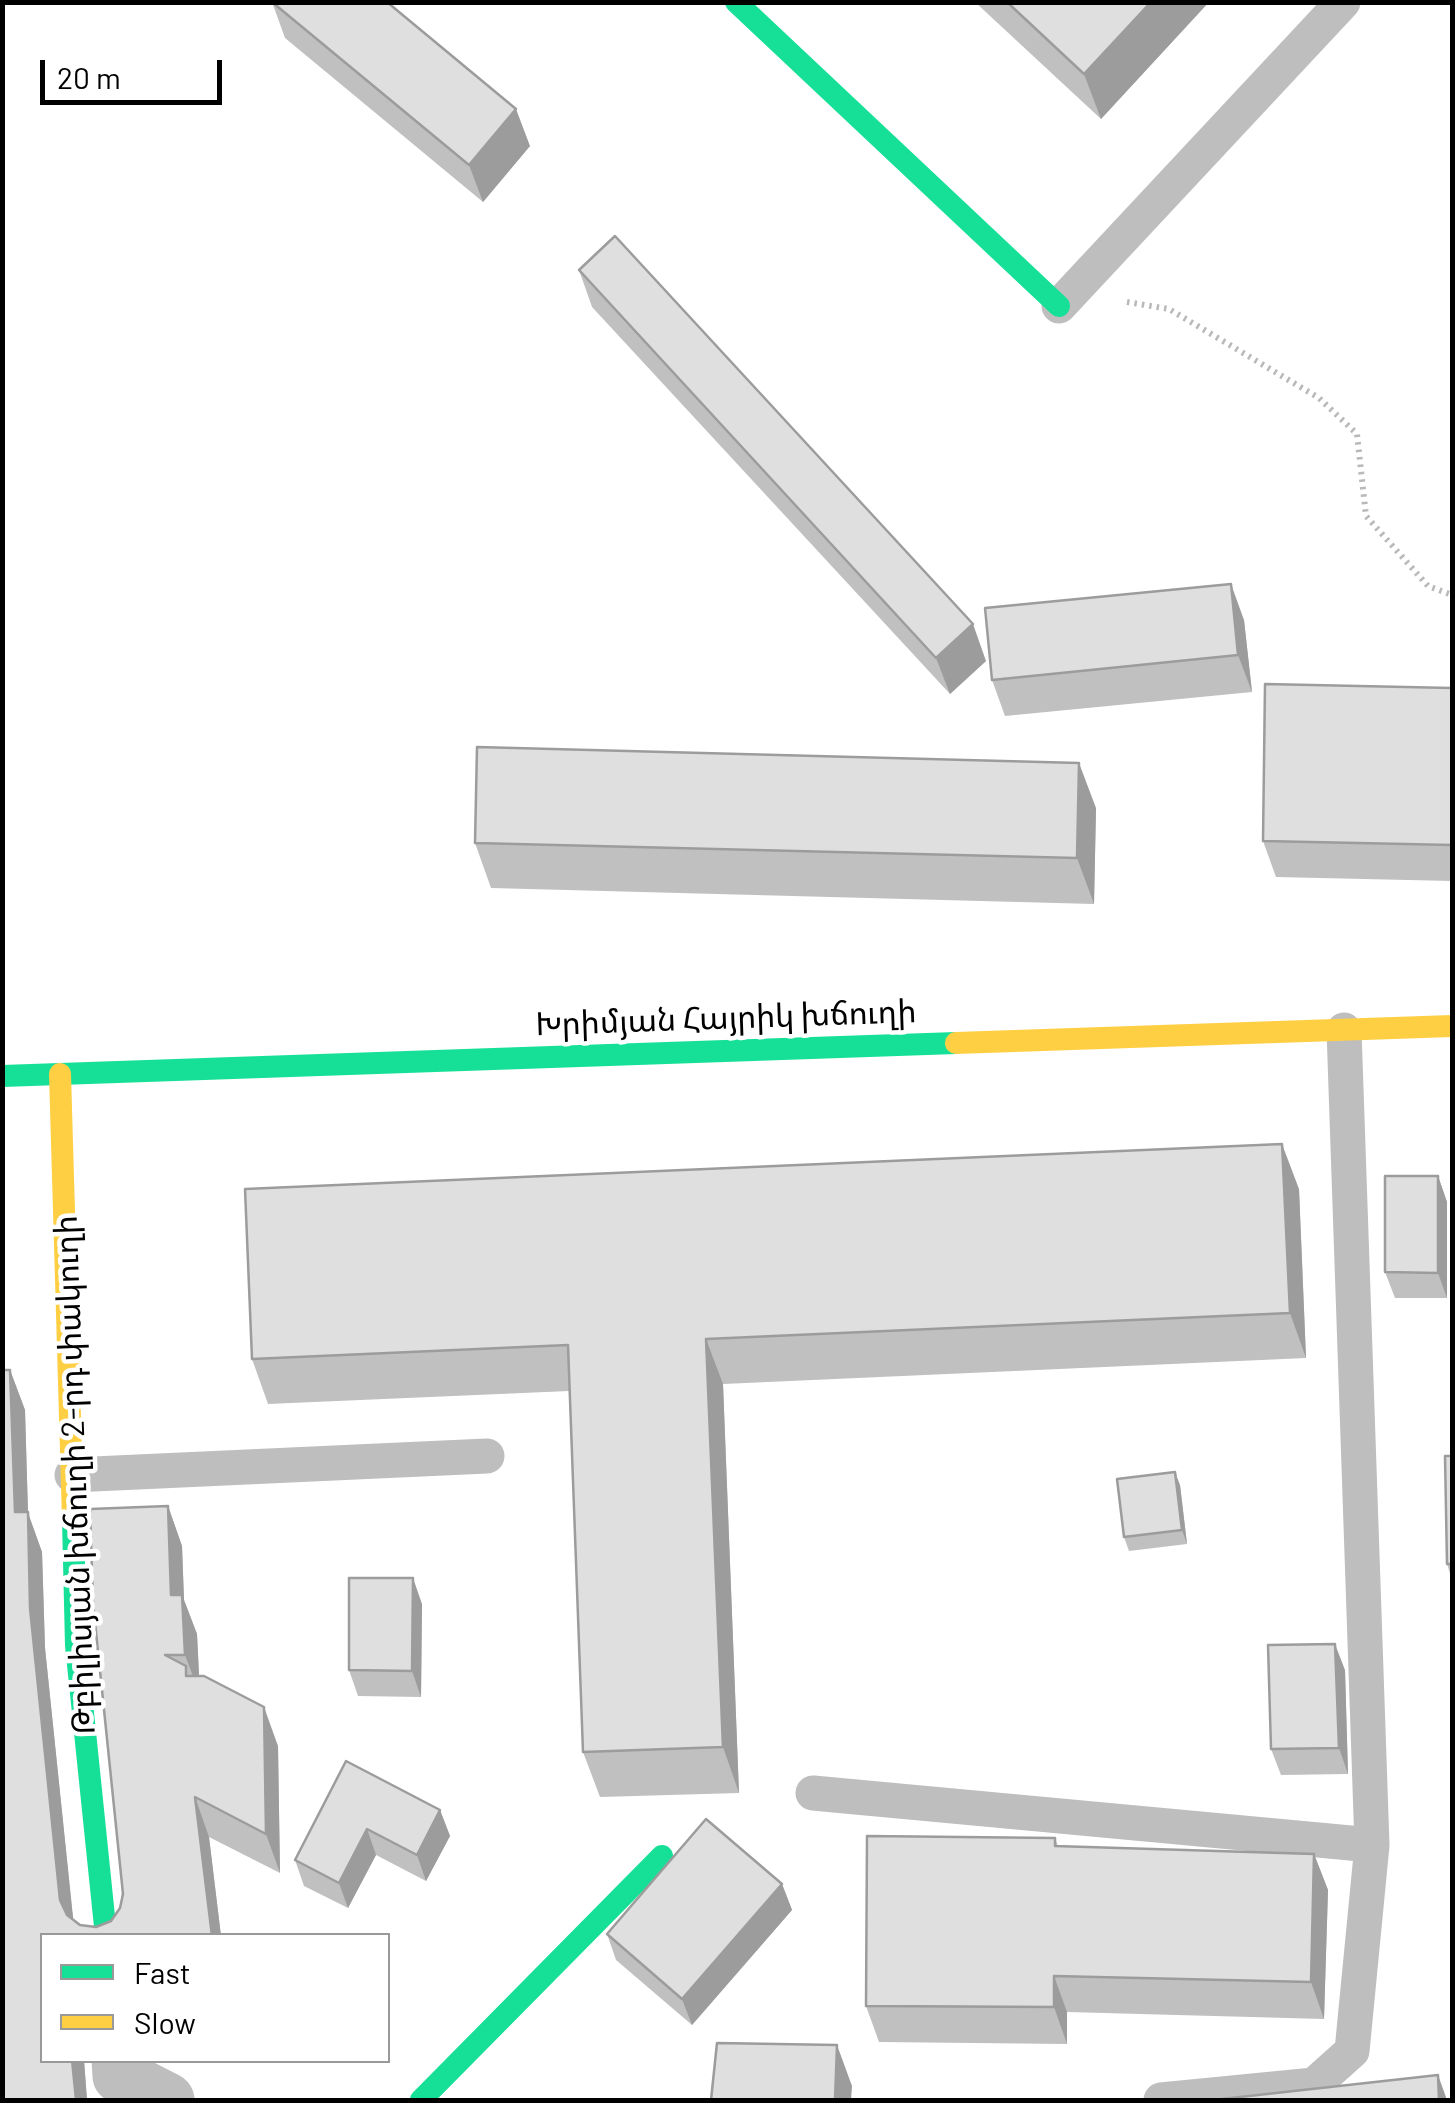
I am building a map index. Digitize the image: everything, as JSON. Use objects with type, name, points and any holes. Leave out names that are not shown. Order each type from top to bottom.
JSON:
[{"type":"main road","points":[[736,2],[1065,298]]},
{"type":"main road","name":"Խրիմյան Հայրիկ խճուղի","points":[[2,1076],[1452,1026]]},
{"type":"main road","name":"Թբիլիսյան խճուղի 2-րդ փակուղի","points":[[60,1074],[76,1644],[106,1933]]},
{"type":"main road","points":[[421,2100],[662,1856]]},
{"type":"street","points":[[119,2063],[120,2076],[167,2100]]},
{"type":"lane","points":[[1065,298],[1343,2]]},
{"type":"lane","points":[[1162,2100],[1314,2084],[1352,2051],[1372,1845],[1344,1030]]},
{"type":"lane","points":[[72,1475],[487,1456]]},
{"type":"lane","points":[[814,1793],[1372,1845]]},
{"type":"path","points":[[1065,298],[1169,310],[1319,398],[1357,434],[1366,516],[1428,586],[1452,595]]},
{"type":"building","points":[[272,2],[387,2],[516,109],[469,165]]},
{"type":"building","points":[[1007,2],[1151,2],[1084,74]]},
{"type":"building","points":[[615,236],[973,624],[936,658],[579,270]]},
{"type":"building","points":[[1231,584],[1238,655],[992,680],[985,608]]},
{"type":"building","points":[[1265,684],[1452,688],[1452,845],[1263,841]]},
{"type":"building","points":[[477,747],[1079,763],[1077,858],[475,843]]},
{"type":"building","points":[[1282,1144],[1290,1313],[706,1339],[723,1747],[583,1752],[568,1345],[252,1359],[245,1189]]},
{"type":"building","points":[[1385,1176],[1438,1176],[1438,1273],[1385,1272]]},
{"type":"building","points":[[2,1370],[10,1370],[15,1512],[28,1512],[30,1608],[60,1900],[67,1915],[80,1925],[96,1927],[111,1921],[123,1894],[93,1603],[90,1509],[168,1506],[171,1595],[182,1595],[185,1655],[165,1655],[186,1666],[186,1676],[204,1676],[264,1707],[266,1834],[195,1797],[212,1933],[40,1933],[40,2063],[72,2063],[76,2100],[2,2100]]},
{"type":"building","points":[[1445,1456],[1452,1456],[1452,1564],[1447,1564]]},
{"type":"building","points":[[1175,1472],[1182,1530],[1124,1537],[1117,1479]]},
{"type":"building","points":[[349,1578],[413,1578],[412,1671],[349,1670]]},
{"type":"building","points":[[1335,1644],[1339,1748],[1271,1749],[1268,1645]]},
{"type":"building","points":[[346,1761],[440,1810],[417,1855],[367,1829],[339,1883],[295,1860]]},
{"type":"building","points":[[706,1819],[782,1884],[682,1999],[607,1934]]},
{"type":"building","points":[[867,1836],[1055,1838],[1055,1846],[1314,1854],[1311,1982],[1054,1976],[1054,2007],[866,2006]]},
{"type":"building","points":[[717,2043],[837,2045],[835,2100],[711,2100]]},
{"type":"building","points":[[1438,2075],[1439,2100],[1213,2100]]},
{"type":"traffic: fast","points":[[736,2],[1059,306]]},
{"type":"traffic: fast","points":[[2,1076],[956,1043]]},
{"type":"traffic: fast","points":[[73,1520],[76,1645],[106,1933]]},
{"type":"traffic: fast","points":[[421,2100],[662,1856]]},
{"type":"traffic: slow","points":[[956,1043],[1452,1026]]},
{"type":"traffic: slow","points":[[60,1074],[73,1520]]}]
